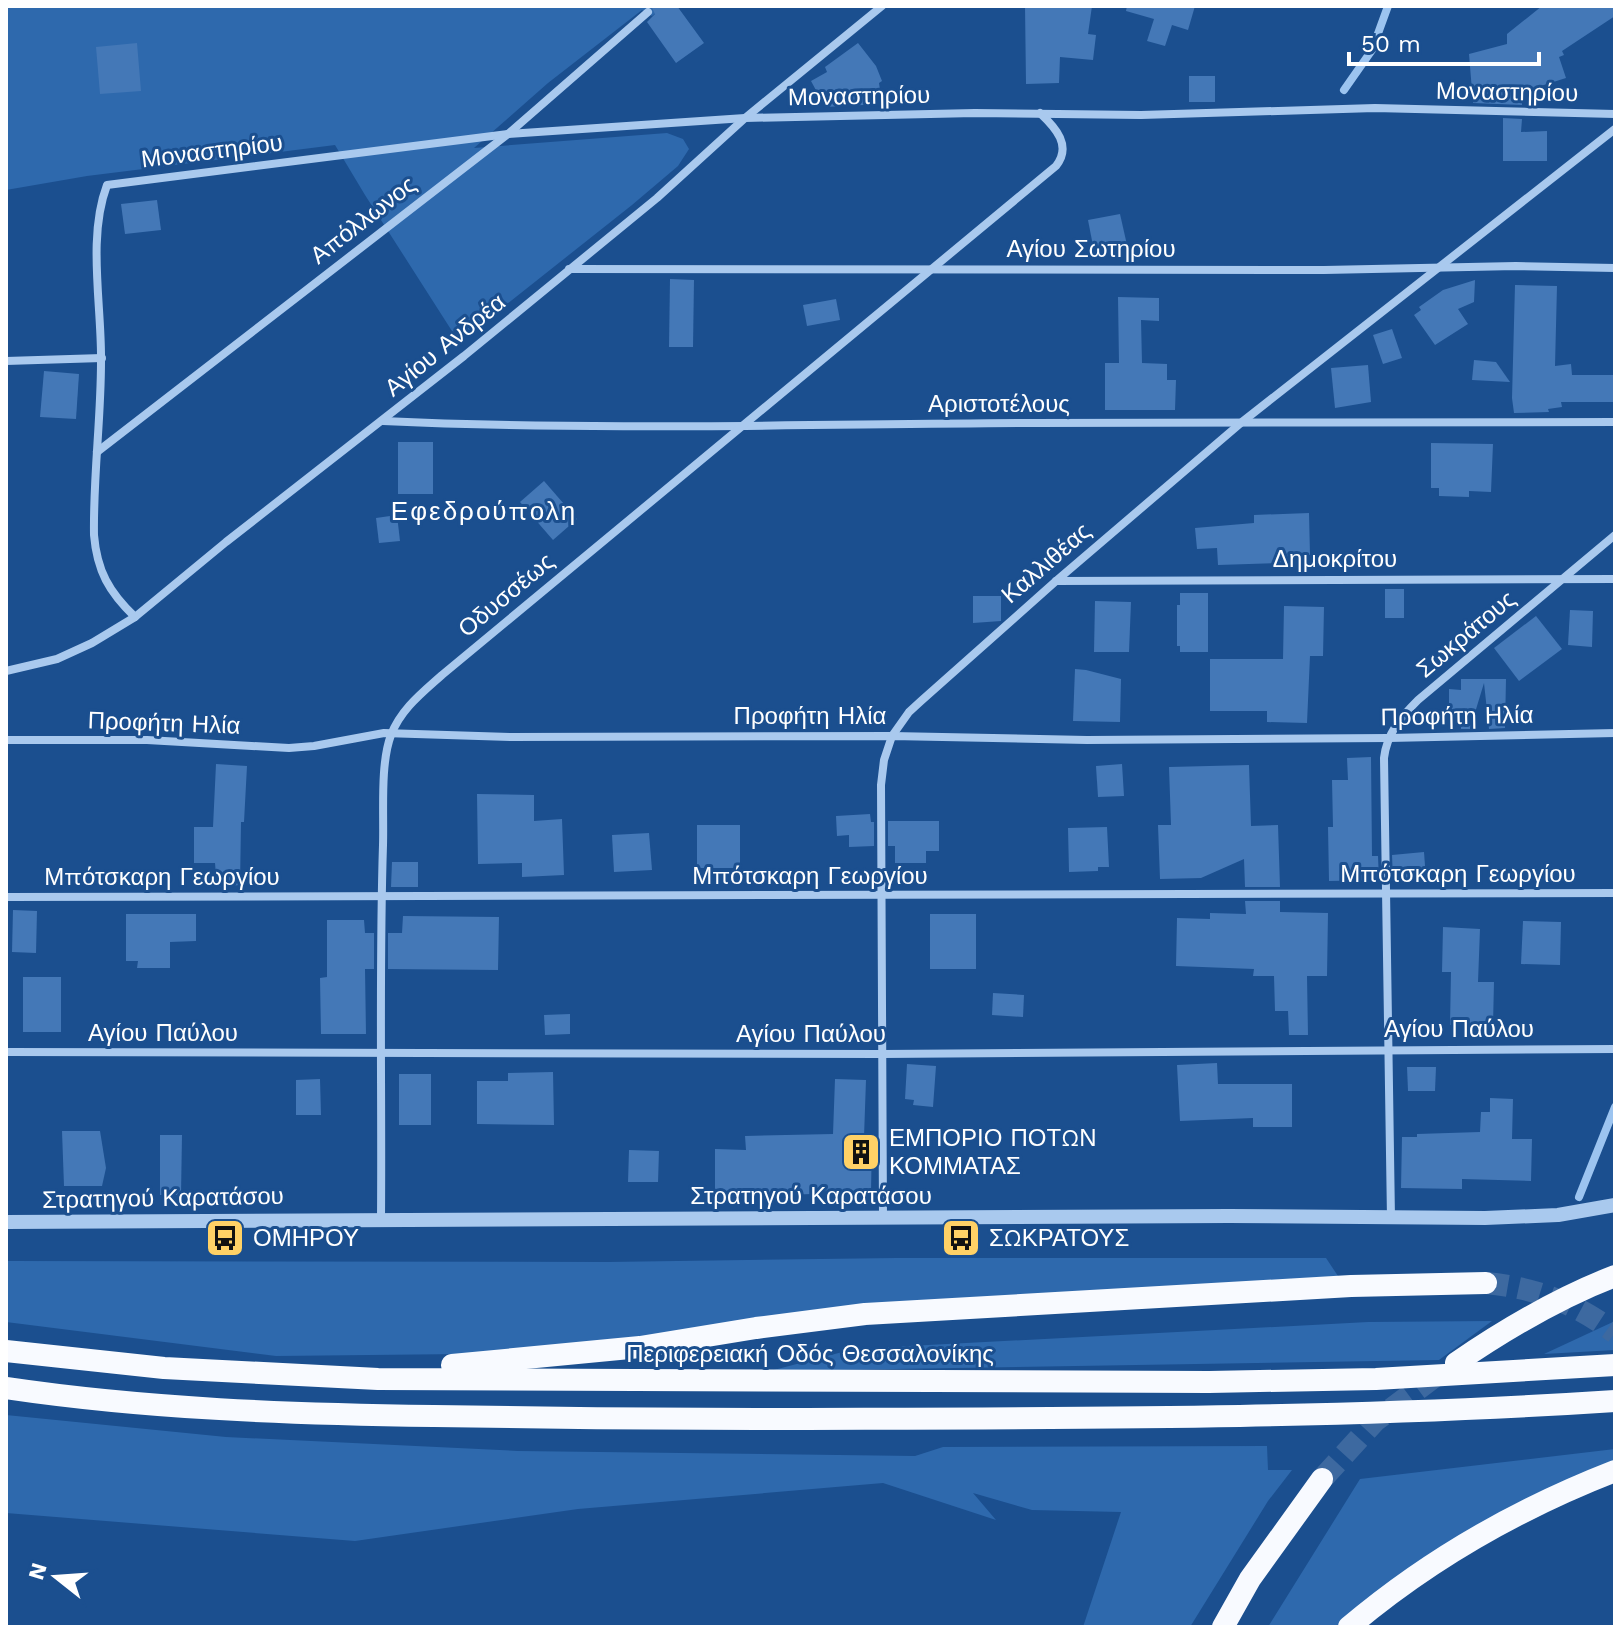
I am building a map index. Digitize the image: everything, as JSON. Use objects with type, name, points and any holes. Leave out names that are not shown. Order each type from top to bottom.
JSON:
[{"type":"highway","points":[[1456,1363],[1557,1300],[1615,1276]]},
{"type":"highway","points":[[328,1375],[579,1354],[865,1314],[1351,1286],[1486,1283]]},
{"type":"highway","name":"Περιφερειακή Οδός Θεσσαλονίκης","points":[[6,1351],[164,1368],[378,1379],[1209,1382],[1376,1379],[1615,1365]]},
{"type":"highway","points":[[6,1388],[190,1408],[643,1420],[1217,1417],[1441,1411],[1615,1401]]},
{"type":"highway","points":[[1349,1627],[1415,1577],[1489,1531],[1615,1471]]},
{"type":"highway","points":[[1223,1627],[1250,1579],[1322,1479]]},
{"type":"street","name":"Αγίου Ανδρέα","points":[[6,671],[57,659],[92,643],[135,617],[666,191],[745,118],[882,6]]},
{"type":"street","name":"Απόλλωνος","points":[[97,452],[508,134],[648,12]]},
{"type":"street","name":"Μοναστηρίου","points":[[102,358],[98,234],[100,207],[107,185],[508,134],[745,118],[1040,113],[1141,115],[1375,108],[1615,114]]},
{"type":"street","name":"Οδυσσέως","points":[[381,1218],[381,896],[386,759],[391,733],[406,709],[442,675],[1019,199],[1061,160],[1064,149],[1060,136],[1040,113]]},
{"type":"street","name":"Καλλιθέας","points":[[883,1219],[881,785],[884,760],[892,736],[915,706],[1242,422],[1615,129]]},
{"type":"street","name":"Αγίου Σωτηρίου","points":[[568,269],[1615,268]]},
{"type":"street","points":[[6,361],[102,358],[94,505],[97,560],[112,594],[135,617]]},
{"type":"street","name":"Αριστοτέλους","points":[[383,421],[493,426],[740,427],[1615,422]]},
{"type":"street","name":"Σωκράτους","points":[[1391,1219],[1384,758],[1389,738],[1396,724],[1418,700],[1615,535]]},
{"type":"street","name":"Δημοκρίτου","points":[[1056,581],[1615,579]]},
{"type":"street","name":"Προφήτη Ηλία","points":[[6,740],[147,740],[303,747],[391,733],[511,737],[892,736],[1087,740],[1615,733]]},
{"type":"street","name":"Μπότσκαρη Γεωργίου","points":[[6,897],[1615,893]]},
{"type":"street","name":"Αγίου Παύλου","points":[[6,1052],[882,1054],[1615,1049]]},
{"type":"street","name":"Στρατηγού Καρατάσου","points":[[6,1222],[1229,1216],[1391,1219],[1526,1217],[1615,1205]]},
{"type":"shaded area","points":[[6,6],[665,6],[652,16],[642,10],[548,83],[474,148],[667,133],[683,139],[689,149],[678,166],[632,205],[459,342],[335,145],[87,176],[6,190]]},
{"type":"shaded area","points":[[1326,1258],[1342,1282],[1022,1299],[544,1353],[276,1356],[6,1322],[6,1261],[608,1262]]},
{"type":"shaded area","points":[[1492,1321],[1439,1360],[770,1371],[850,1350],[890,1347],[1368,1322]]},
{"type":"shaded area","points":[[1615,1321],[1615,1350],[1544,1354]]},
{"type":"shaded area","points":[[6,1415],[226,1437],[518,1451],[915,1456],[943,1447],[1267,1446],[1268,1470],[1292,1470],[1268,1501],[1190,1627],[1083,1627],[1121,1512],[1032,1510],[973,1493],[996,1520],[883,1483],[578,1509],[355,1541],[6,1513]]},
{"type":"shaded area","points":[[1615,1449],[1615,1470],[1510,1517],[1354,1627],[1268,1627],[1360,1479]]},
{"type":"building","points":[[651,6],[677,6],[704,43],[676,63],[647,22],[655,14]]},
{"type":"building","points":[[1025,6],[1092,6],[1088,34],[1096,35],[1093,60],[1060,57],[1059,83],[1026,84]]},
{"type":"building","points":[[1127,6],[1195,6],[1188,30],[1172,25],[1165,46],[1147,41],[1154,19],[1126,11]]},
{"type":"building","points":[[1542,6],[1615,6],[1615,16],[1562,51],[1564,55],[1559,57],[1566,78],[1522,92],[1522,105],[1473,103],[1469,54],[1507,44],[1507,34]]},
{"type":"building","points":[[137,43],[141,91],[100,94],[96,47]]},
{"type":"building","points":[[858,43],[876,66],[882,81],[879,83],[882,104],[825,107],[811,81],[827,72],[825,67]]},
{"type":"building","points":[[1189,76],[1215,76],[1215,102],[1189,102]]},
{"type":"building","points":[[1503,118],[1522,119],[1521,132],[1547,131],[1547,161],[1503,161]]},
{"type":"building","points":[[157,200],[161,230],[125,234],[121,204]]},
{"type":"building","points":[[1120,214],[1127,245],[1094,251],[1088,220]]},
{"type":"building","points":[[670,279],[694,280],[693,347],[669,347]]},
{"type":"building","points":[[1475,280],[1474,302],[1458,309],[1468,324],[1435,345],[1414,315],[1421,310],[1419,307],[1443,290]]},
{"type":"building","points":[[1515,285],[1557,286],[1555,366],[1571,364],[1572,375],[1615,375],[1615,402],[1561,402],[1562,407],[1548,409],[1549,412],[1514,413]]},
{"type":"building","points":[[1118,297],[1159,298],[1159,321],[1141,320],[1142,363],[1167,364],[1167,380],[1176,380],[1175,410],[1105,410],[1105,363],[1119,363]]},
{"type":"building","points":[[836,299],[840,320],[807,326],[803,305]]},
{"type":"building","points":[[1392,329],[1402,358],[1383,364],[1373,335]]},
{"type":"building","points":[[1474,360],[1496,362],[1510,382],[1472,380]]},
{"type":"building","points":[[1368,365],[1371,402],[1335,408],[1331,368]]},
{"type":"building","points":[[44,371],[79,374],[76,419],[40,417]]},
{"type":"building","points":[[398,442],[433,442],[433,494],[398,494]]},
{"type":"building","points":[[1431,443],[1493,444],[1491,492],[1469,491],[1469,497],[1439,496],[1439,488],[1431,488]]},
{"type":"building","points":[[544,481],[577,519],[553,540],[520,502]]},
{"type":"building","points":[[1309,513],[1310,555],[1305,555],[1305,562],[1218,565],[1217,548],[1197,549],[1195,528],[1254,523],[1254,515]]},
{"type":"building","points":[[397,515],[400,541],[379,543],[376,518]]},
{"type":"building","points":[[1385,589],[1404,589],[1404,618],[1385,618]]},
{"type":"building","points":[[1180,593],[1208,593],[1208,652],[1180,652],[1180,646],[1177,646]]},
{"type":"building","points":[[973,596],[1001,596],[1001,621],[973,623]]},
{"type":"building","points":[[1095,601],[1131,602],[1129,652],[1094,652]]},
{"type":"building","points":[[1284,606],[1324,607],[1323,656],[1310,656],[1307,723],[1267,722],[1267,711],[1210,711],[1210,659],[1283,659]]},
{"type":"building","points":[[1570,610],[1593,611],[1592,647],[1568,645]]},
{"type":"building","points":[[1536,616],[1562,649],[1519,681],[1494,648]]},
{"type":"building","points":[[1075,669],[1121,679],[1120,722],[1073,721]]},
{"type":"building","points":[[1461,679],[1506,679],[1505,728],[1489,729],[1484,683],[1470,729],[1461,729],[1461,721],[1449,721],[1449,689],[1461,690]]},
{"type":"building","points":[[1371,757],[1372,856],[1378,856],[1379,880],[1329,881],[1328,827],[1333,827],[1332,780],[1348,780],[1347,758]]},
{"type":"building","points":[[216,764],[247,766],[244,822],[241,822],[240,885],[217,887],[215,863],[194,863],[194,827],[213,827]]},
{"type":"building","points":[[1122,764],[1124,796],[1098,797],[1096,766]]},
{"type":"building","points":[[1249,765],[1251,826],[1278,825],[1280,887],[1245,887],[1244,859],[1201,878],[1160,879],[1158,825],[1171,825],[1169,767]]},
{"type":"building","points":[[477,794],[534,795],[534,821],[562,819],[564,875],[522,877],[522,863],[478,864]]},
{"type":"building","points":[[870,814],[871,822],[874,822],[874,846],[849,847],[849,835],[837,836],[836,816]]},
{"type":"building","points":[[888,821],[939,821],[939,851],[926,851],[926,863],[895,863],[895,846],[888,846]]},
{"type":"building","points":[[697,825],[740,825],[740,868],[697,868]]},
{"type":"building","points":[[1107,827],[1109,867],[1098,867],[1098,871],[1069,872],[1068,828]]},
{"type":"building","points":[[649,833],[652,870],[614,872],[612,835]]},
{"type":"building","points":[[1424,852],[1426,879],[1393,880],[1392,855]]},
{"type":"building","points":[[392,862],[418,862],[418,887],[391,887]]},
{"type":"building","points":[[1245,901],[1280,901],[1280,912],[1328,913],[1327,976],[1307,976],[1308,1035],[1289,1035],[1288,1011],[1275,1011],[1274,976],[1253,976],[1254,969],[1176,966],[1177,918],[1210,919],[1210,913],[1246,914]]},
{"type":"building","points":[[13,910],[37,911],[36,953],[12,952]]},
{"type":"building","points":[[126,914],[196,914],[196,941],[170,942],[170,968],[137,968],[138,961],[126,961]]},
{"type":"building","points":[[930,914],[976,914],[976,969],[930,969]]},
{"type":"building","points":[[403,916],[499,917],[498,970],[388,969],[388,933],[402,933]]},
{"type":"building","points":[[327,920],[364,920],[365,933],[374,933],[374,969],[365,969],[366,1034],[321,1034],[320,978],[327,977]]},
{"type":"building","points":[[1523,921],[1561,922],[1560,965],[1521,964]]},
{"type":"building","points":[[1443,927],[1480,929],[1478,982],[1494,982],[1493,1025],[1450,1025],[1451,972],[1442,972]]},
{"type":"building","points":[[23,977],[61,977],[61,1032],[23,1032]]},
{"type":"building","points":[[993,993],[1024,995],[1023,1017],[992,1015]]},
{"type":"building","points":[[570,1014],[570,1034],[545,1035],[544,1015]]},
{"type":"building","points":[[1217,1063],[1218,1084],[1292,1084],[1292,1127],[1253,1127],[1253,1118],[1180,1121],[1177,1065]]},
{"type":"building","points":[[907,1064],[936,1066],[933,1107],[913,1105],[914,1100],[905,1099]]},
{"type":"building","points":[[1407,1067],[1436,1067],[1435,1091],[1408,1091]]},
{"type":"building","points":[[553,1072],[554,1125],[477,1124],[477,1081],[508,1081],[508,1073]]},
{"type":"building","points":[[399,1074],[431,1074],[431,1125],[399,1125]]},
{"type":"building","points":[[320,1079],[321,1115],[296,1115],[296,1080]]},
{"type":"building","points":[[835,1079],[866,1080],[864,1137],[872,1137],[871,1192],[813,1191],[813,1194],[746,1196],[746,1192],[715,1192],[715,1149],[746,1150],[745,1136],[833,1134]]},
{"type":"building","points":[[1490,1098],[1513,1099],[1512,1139],[1532,1139],[1531,1181],[1462,1179],[1462,1189],[1401,1188],[1402,1137],[1480,1132],[1481,1112],[1490,1112]]},
{"type":"building","points":[[62,1131],[100,1131],[106,1168],[102,1186],[64,1186]]},
{"type":"building","points":[[160,1135],[182,1135],[181,1195],[160,1195]]},
{"type":"building","points":[[629,1150],[659,1151],[658,1182],[628,1182]]},
{"type":"waterway","points":[[1344,90],[1372,50],[1388,6]]},
{"type":"waterway","points":[[1579,1197],[1615,1107]]},
{"type":"tunnel","points":[[1486,1283],[1555,1299],[1585,1313],[1615,1333]]},
{"type":"tunnel","points":[[1322,1479],[1375,1421],[1441,1372]]},
{"type":"place","name":"ΕΜΠΟΡΙΟ ΠΟΤΩΝ ΚΟΜΜΑΤΑΣ","points":[[861,1152]]},
{"type":"place","name":"ΟΜΗΡΟΥ","points":[[225,1238]]},
{"type":"place","name":"ΣΩΚΡΑΤΟΥΣ","points":[[961,1238]]},
{"type":"district","name":"Εφεδρούπολη","points":[[484,511]]}]
